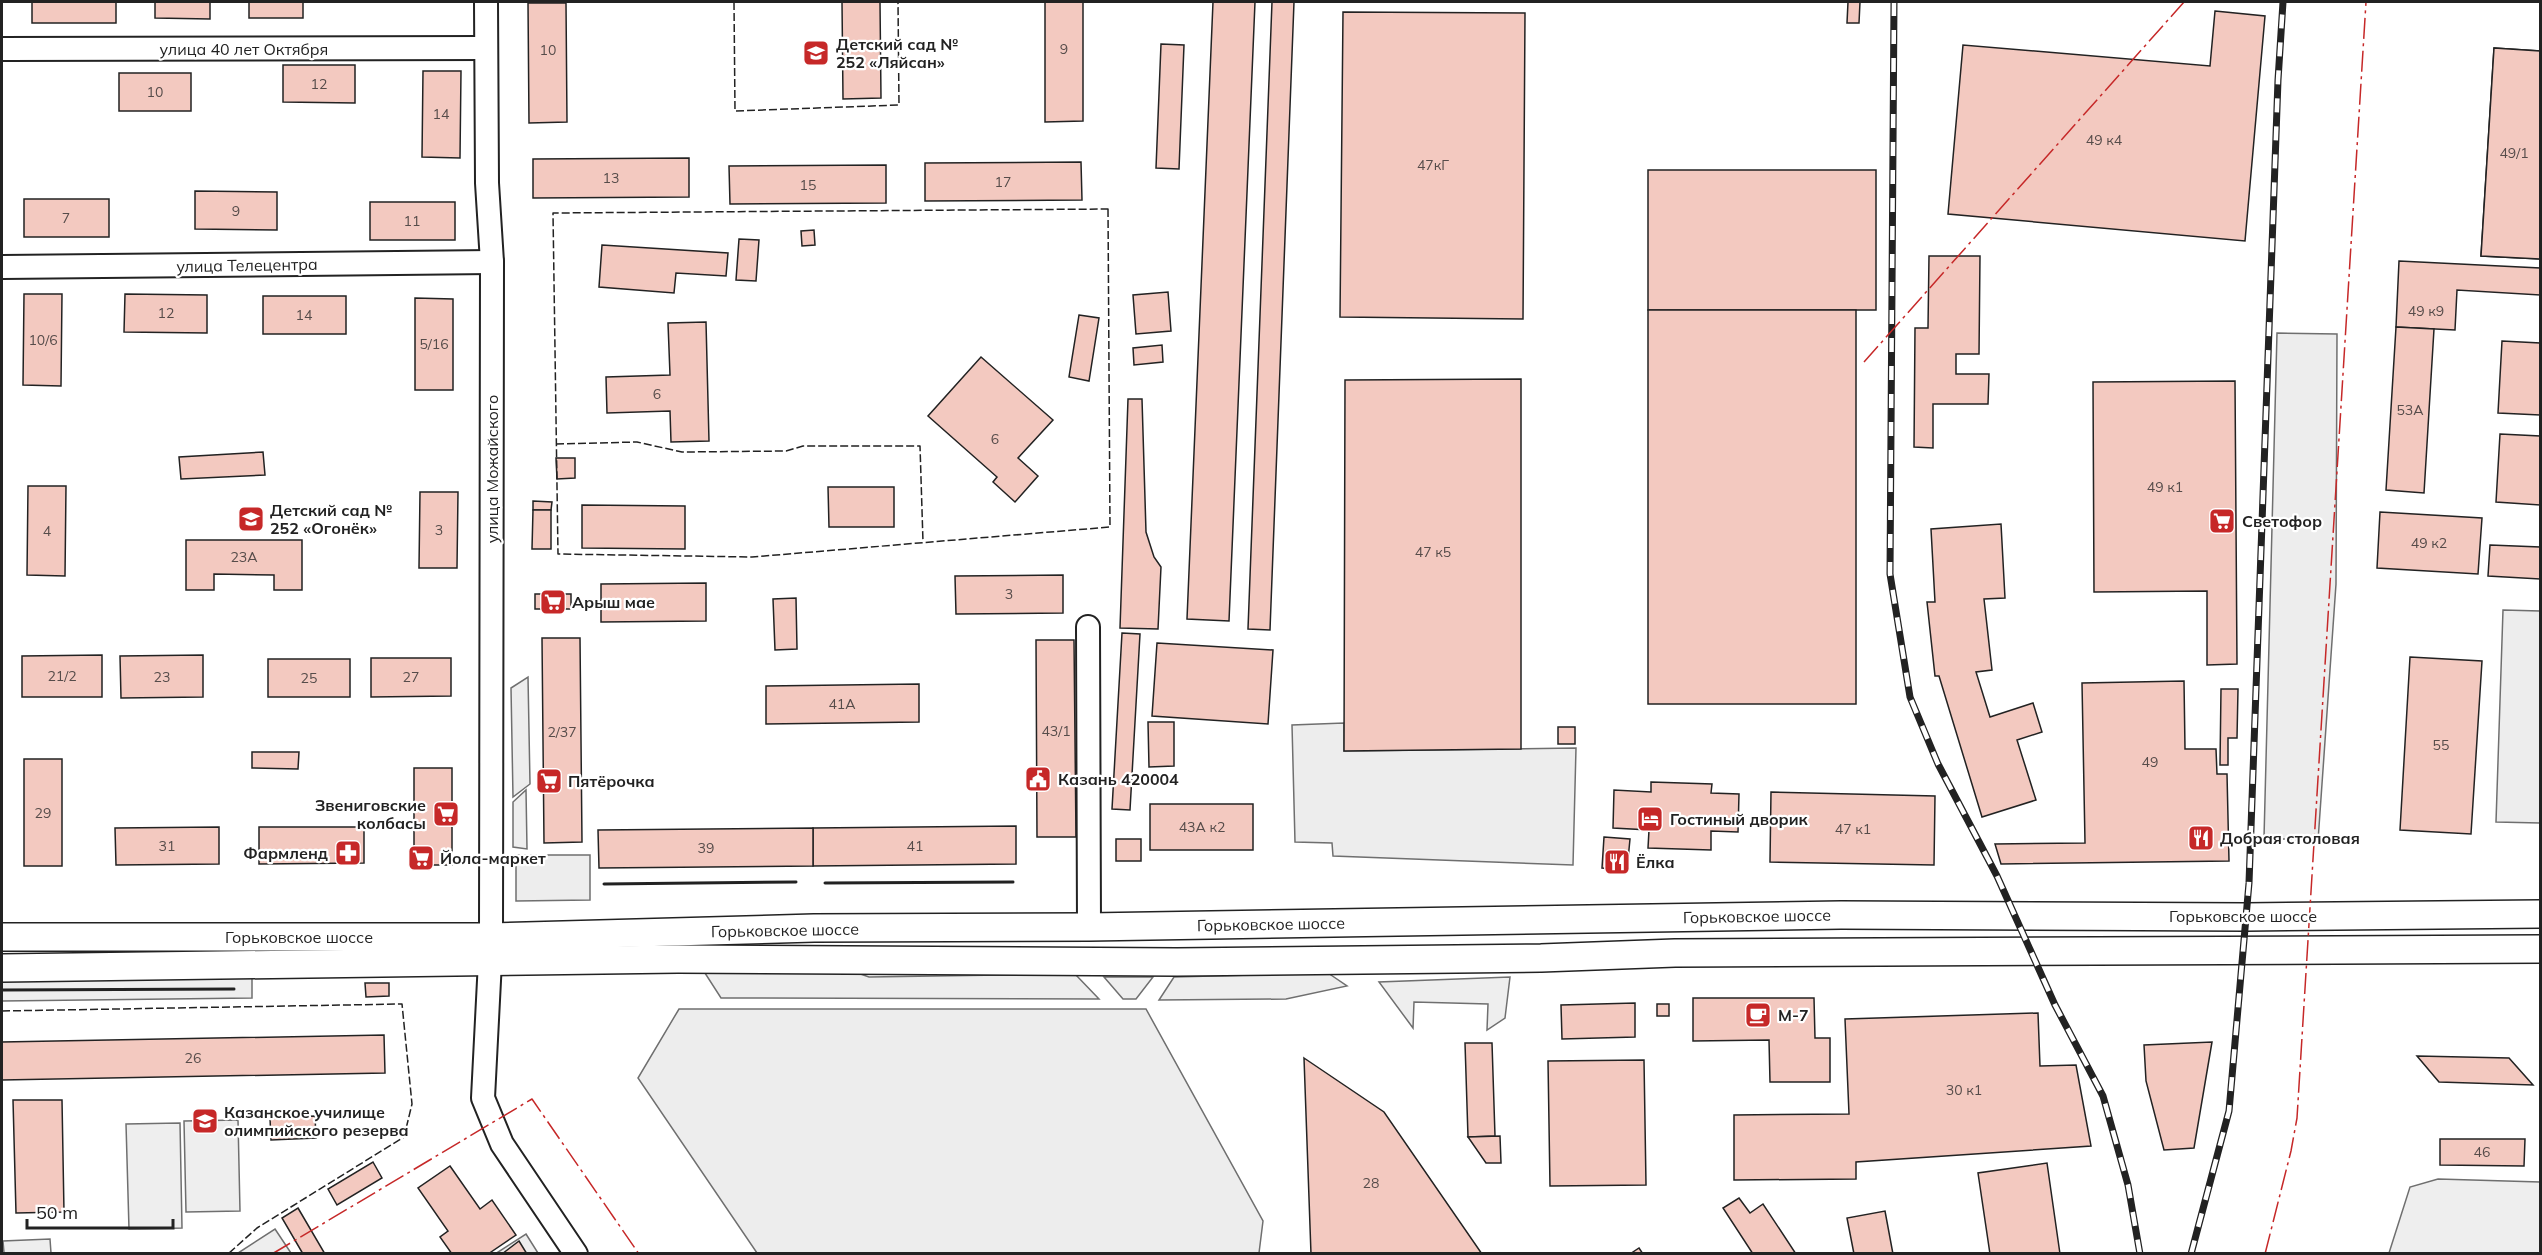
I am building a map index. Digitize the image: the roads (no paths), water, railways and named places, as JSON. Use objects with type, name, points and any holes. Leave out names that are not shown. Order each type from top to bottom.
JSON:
[{"type":"main road","name":"Горьковское шоссе","points":[[2,968],[490,949],[814,928],[1089,927],[1841,915],[2246,917],[2541,914]]},
{"type":"main road","name":"Горьковское шоссе","points":[[2,938],[490,949],[678,959],[1073,963],[1542,958],[1675,953],[2541,949]]},
{"type":"street","name":"улица Можайского","points":[[486,2],[487,183],[492,262],[490,949],[483,1098],[502,1144],[576,1254]]},
{"type":"street","name":"улица 40 лет Октября","points":[[2,49],[486,48]]},
{"type":"street","name":"улица Телецентра","points":[[2,267],[492,262]]},
{"type":"street","points":[[1088,627],[1089,927]]},
{"type":"railway","points":[[1894,2],[1890,574],[1910,697],[1938,764],[1997,876],[2055,1005],[2103,1096],[2128,1185],[2140,1254]]},
{"type":"railway","points":[[2191,1254],[2229,1111],[2249,883],[2278,80],[2283,2]]},
{"type":"place","name":"Детский сад № 252 «Ляйсан»","points":[[816,53]]},
{"type":"place","name":"Детский сад № 252 «Огонёк»","points":[[251,519]]},
{"type":"place","name":"Светофор","points":[[2222,521]]},
{"type":"place","name":"Арыш мае","points":[[553,602]]},
{"type":"place","name":"Казань 420004","points":[[1038,779]]},
{"type":"place","name":"Пятёрочка","points":[[549,781]]},
{"type":"place","name":"Звениговские колбасы","points":[[446,814]]},
{"type":"place","name":"Гостиный дворик","points":[[1650,819]]},
{"type":"place","name":"Добрая столовая","points":[[2201,838]]},
{"type":"place","name":"Фармленд","points":[[348,853]]},
{"type":"place","name":"Йола-маркет","points":[[421,858]]},
{"type":"place","name":"Ёлка","points":[[1617,862]]},
{"type":"place","name":"М-7","points":[[1758,1015]]},
{"type":"place","name":"Казанское училище олимпийского резерва","points":[[205,1121]]}]
